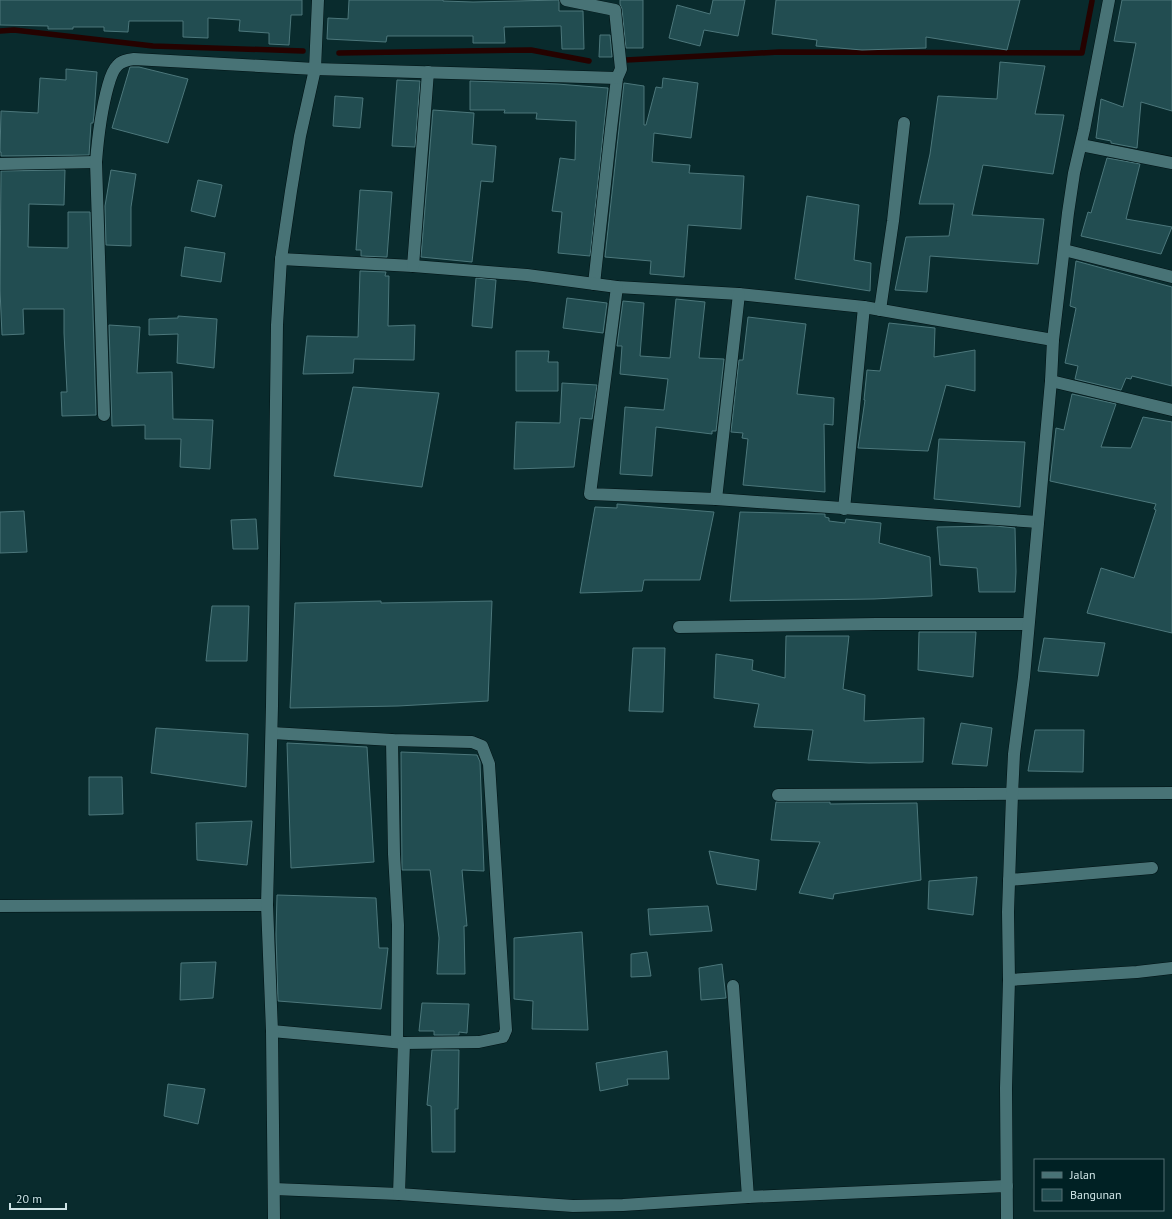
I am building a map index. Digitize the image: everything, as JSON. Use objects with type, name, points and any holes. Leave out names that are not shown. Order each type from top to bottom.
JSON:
[{"type":"street","points":[[274,1219],[272,1031],[268,905],[272,733],[277,325],[281,259],[300,136],[315,70],[318,0]]},
{"type":"street","points":[[566,0],[615,10],[621,69],[618,78],[604,185],[594,284]]},
{"type":"street","points":[[1007,1219],[1006,1088],[1009,980],[1009,880],[1014,754],[1024,677],[1053,340],[1064,250],[1073,180],[1109,0]]},
{"type":"street","points":[[104,415],[96,162],[98,131],[104,100],[116,66],[125,60],[134,59],[315,70],[618,78]]},
{"type":"street","points":[[413,266],[428,72]]},
{"type":"street","points":[[880,310],[893,220],[904,123]]},
{"type":"street","points":[[1081,145],[1172,163]]},
{"type":"street","points":[[0,164],[96,162]]},
{"type":"street","points":[[1064,250],[1172,277]]},
{"type":"street","points":[[281,259],[413,266],[527,275],[617,287],[739,294],[864,307],[1053,340]]},
{"type":"street","points":[[617,287],[590,494],[716,499],[1038,522]]},
{"type":"street","points":[[716,499],[739,294]]},
{"type":"street","points":[[844,509],[864,307]]},
{"type":"street","points":[[1050,381],[1172,410]]},
{"type":"street","points":[[679,627],[876,624],[1028,624]]},
{"type":"street","points":[[272,733],[392,740],[472,742],[482,746],[490,764],[506,1030],[503,1037],[479,1042],[401,1042],[272,1031]]},
{"type":"street","points":[[392,740],[394,854],[398,925],[401,1042],[399,1194]]},
{"type":"street","points":[[778,795],[1172,793]]},
{"type":"street","points":[[1009,880],[1152,868]]},
{"type":"street","points":[[0,906],[268,905]]},
{"type":"street","points":[[1009,980],[1137,972],[1172,968]]},
{"type":"street","points":[[732,986],[748,1197]]},
{"type":"street","points":[[274,1189],[399,1194],[574,1206],[622,1206],[748,1197],[1006,1186]]},
{"type":"building","points":[[0,0],[302,0],[302,15],[291,15],[289,45],[269,44],[269,33],[239,31],[240,20],[208,18],[208,38],[183,37],[183,21],[129,21],[128,32],[104,31],[104,27],[48,29],[48,26],[0,25]]},
{"type":"building","points":[[349,0],[443,0],[473,2],[559,0],[559,11],[583,11],[584,49],[562,49],[561,26],[504,27],[505,43],[473,43],[473,36],[387,36],[386,42],[327,39],[328,18],[348,19]]},
{"type":"building","points":[[620,0],[643,0],[643,48],[626,48]]},
{"type":"building","points":[[713,0],[745,0],[738,36],[704,30],[700,46],[669,38],[677,5],[710,14]]},
{"type":"building","points":[[776,0],[1020,0],[1007,50],[926,37],[926,48],[862,50],[816,46],[817,40],[772,34]]},
{"type":"building","points":[[1122,0],[1172,0],[1172,111],[1141,102],[1137,148],[1111,143],[1111,141],[1096,138],[1101,99],[1123,107],[1136,43],[1114,41]]},
{"type":"building","points":[[600,35],[610,35],[612,57],[599,57]]},
{"type":"building","points":[[1000,62],[1045,66],[1035,114],[1064,115],[1053,174],[983,165],[972,215],[1044,219],[1038,264],[930,256],[927,292],[895,290],[906,237],[949,236],[954,204],[919,204],[930,154],[938,96],[997,99]]},
{"type":"building","points":[[130,67],[139,67],[188,79],[168,143],[112,128]]},
{"type":"building","points":[[66,69],[97,72],[89,155],[1,156],[1,111],[38,113],[40,78],[66,80]]},
{"type":"building","points":[[663,78],[698,83],[691,138],[654,133],[652,162],[690,165],[689,173],[744,176],[741,229],[688,225],[684,277],[650,274],[651,261],[605,257],[624,83],[644,86],[644,125],[646,125],[656,87],[662,88]]},
{"type":"building","points":[[397,80],[420,81],[415,147],[392,146]]},
{"type":"building","points":[[470,81],[557,84],[608,88],[590,256],[558,253],[562,212],[552,211],[560,158],[575,160],[576,121],[536,119],[537,113],[504,113],[505,110],[470,110]]},
{"type":"building","points":[[335,96],[363,98],[360,128],[333,126]]},
{"type":"building","points":[[433,110],[474,113],[472,144],[496,146],[493,182],[481,181],[472,262],[421,257]]},
{"type":"building","points":[[1107,158],[1140,164],[1126,219],[1172,227],[1161,254],[1081,236],[1088,212],[1091,213]]},
{"type":"building","points":[[65,170],[64,205],[29,204],[28,247],[68,248],[68,212],[90,212],[96,415],[62,416],[61,392],[67,392],[64,309],[23,309],[24,334],[2,335],[0,290],[1,171]]},
{"type":"building","points":[[111,170],[136,174],[131,207],[131,246],[106,245],[105,206]]},
{"type":"building","points":[[198,180],[222,185],[215,217],[191,211]]},
{"type":"building","points":[[360,190],[392,192],[387,257],[361,256],[361,250],[356,250]]},
{"type":"building","points":[[807,196],[859,205],[854,260],[871,263],[870,291],[795,279]]},
{"type":"building","points":[[185,247],[225,253],[221,282],[181,276]]},
{"type":"building","points":[[1076,261],[1172,287],[1172,386],[1132,376],[1131,379],[1126,378],[1121,390],[1075,379],[1078,366],[1065,363],[1076,308],[1070,306]]},
{"type":"building","points":[[360,271],[386,272],[385,276],[389,276],[388,326],[415,325],[414,360],[354,359],[353,373],[303,374],[307,336],[358,337]]},
{"type":"building","points":[[476,278],[496,280],[492,328],[472,326]]},
{"type":"building","points":[[567,298],[607,303],[603,333],[563,328]]},
{"type":"building","points":[[676,299],[705,302],[699,358],[724,359],[716,431],[712,431],[712,434],[656,427],[652,476],[620,474],[625,407],[664,410],[668,379],[620,374],[622,346],[617,346],[623,301],[644,303],[640,356],[670,358]]},
{"type":"building","points":[[178,316],[217,319],[214,368],[177,363],[178,334],[149,335],[149,319],[178,318]]},
{"type":"building","points":[[748,317],[806,324],[797,394],[834,398],[833,425],[824,424],[825,492],[743,485],[748,439],[742,438],[743,433],[731,432],[739,360],[743,360]]},
{"type":"building","points":[[889,323],[935,328],[934,357],[975,350],[975,391],[946,385],[928,451],[858,448],[865,400],[867,370],[880,371]]},
{"type":"building","points":[[109,325],[140,327],[137,373],[172,372],[173,419],[213,420],[210,469],[180,467],[181,439],[145,439],[145,425],[112,426]]},
{"type":"building","points":[[516,351],[549,351],[548,362],[558,362],[558,391],[516,391]]},
{"type":"building","points":[[562,383],[597,385],[592,419],[580,418],[574,467],[514,469],[516,422],[560,423]]},
{"type":"building","points":[[353,387],[439,393],[422,487],[334,476]]},
{"type":"building","points":[[1072,394],[1116,404],[1101,447],[1131,448],[1143,417],[1172,422],[1172,633],[1087,613],[1101,568],[1134,578],[1156,510],[1154,509],[1156,504],[1050,481],[1056,428],[1064,430]]},
{"type":"building","points":[[939,439],[1025,442],[1020,507],[934,499]]},
{"type":"building","points":[[617,504],[714,512],[700,580],[644,580],[642,591],[580,593],[595,507],[617,508]]},
{"type":"building","points":[[24,511],[27,552],[0,553],[0,512]]},
{"type":"building","points":[[740,512],[825,514],[825,517],[829,518],[829,521],[845,523],[846,519],[881,523],[879,543],[930,557],[932,596],[874,599],[730,601]]},
{"type":"building","points":[[256,519],[258,549],[233,549],[231,520]]},
{"type":"building","points":[[995,526],[1015,528],[1015,592],[979,592],[977,568],[940,565],[937,527]]},
{"type":"building","points":[[381,601],[381,603],[492,601],[488,701],[398,706],[290,708],[295,603]]},
{"type":"building","points":[[212,606],[249,606],[247,661],[206,661]]},
{"type":"building","points":[[919,632],[976,632],[973,677],[918,670]]},
{"type":"building","points":[[786,636],[849,636],[843,689],[865,695],[864,721],[924,718],[923,762],[869,763],[808,760],[813,730],[754,727],[759,704],[714,698],[716,654],[753,660],[752,670],[785,678]]},
{"type":"building","points":[[1044,638],[1105,643],[1098,676],[1038,671]]},
{"type":"building","points":[[633,648],[665,648],[663,712],[629,711]]},
{"type":"building","points":[[961,723],[992,728],[987,766],[952,764]]},
{"type":"building","points":[[156,728],[248,734],[246,787],[151,773]]},
{"type":"building","points":[[1035,730],[1084,730],[1083,772],[1028,771]]},
{"type":"building","points":[[287,743],[367,747],[374,862],[291,868]]},
{"type":"building","points":[[401,752],[477,755],[480,762],[484,871],[462,870],[467,926],[464,926],[465,974],[437,974],[439,938],[430,870],[402,870]]},
{"type":"building","points":[[89,777],[122,777],[123,814],[89,815]]},
{"type":"building","points":[[776,802],[830,802],[830,804],[917,803],[921,880],[834,894],[833,899],[799,893],[820,842],[771,840]]},
{"type":"building","points":[[252,821],[247,865],[197,860],[196,823]]},
{"type":"building","points":[[709,851],[759,860],[756,890],[717,884]]},
{"type":"building","points":[[977,877],[973,915],[928,909],[929,881]]},
{"type":"building","points":[[277,895],[376,898],[379,948],[388,948],[381,1009],[278,1001],[276,934]]},
{"type":"building","points":[[708,906],[712,931],[650,935],[648,909]]},
{"type":"building","points":[[582,932],[588,1030],[532,1029],[533,1001],[514,999],[514,938]]},
{"type":"building","points":[[647,952],[651,976],[631,977],[631,954]]},
{"type":"building","points":[[216,962],[213,998],[180,1000],[181,963]]},
{"type":"building","points":[[722,964],[726,998],[701,1000],[699,968]]},
{"type":"building","points":[[422,1003],[469,1004],[467,1033],[459,1032],[459,1035],[434,1035],[434,1031],[419,1031]]},
{"type":"building","points":[[432,1050],[459,1050],[458,1109],[455,1109],[455,1152],[432,1152],[431,1106],[427,1105]]},
{"type":"building","points":[[667,1051],[669,1079],[627,1079],[628,1085],[600,1091],[596,1063]]},
{"type":"building","points":[[168,1084],[205,1089],[198,1124],[164,1116]]},
{"type":"waterway","points":[[626,60],[779,52],[1082,53],[1092,1]]},
{"type":"waterway","points":[[0,31],[14,30],[153,46],[303,51]]},
{"type":"waterway","points":[[339,53],[531,50],[589,61]]}]
